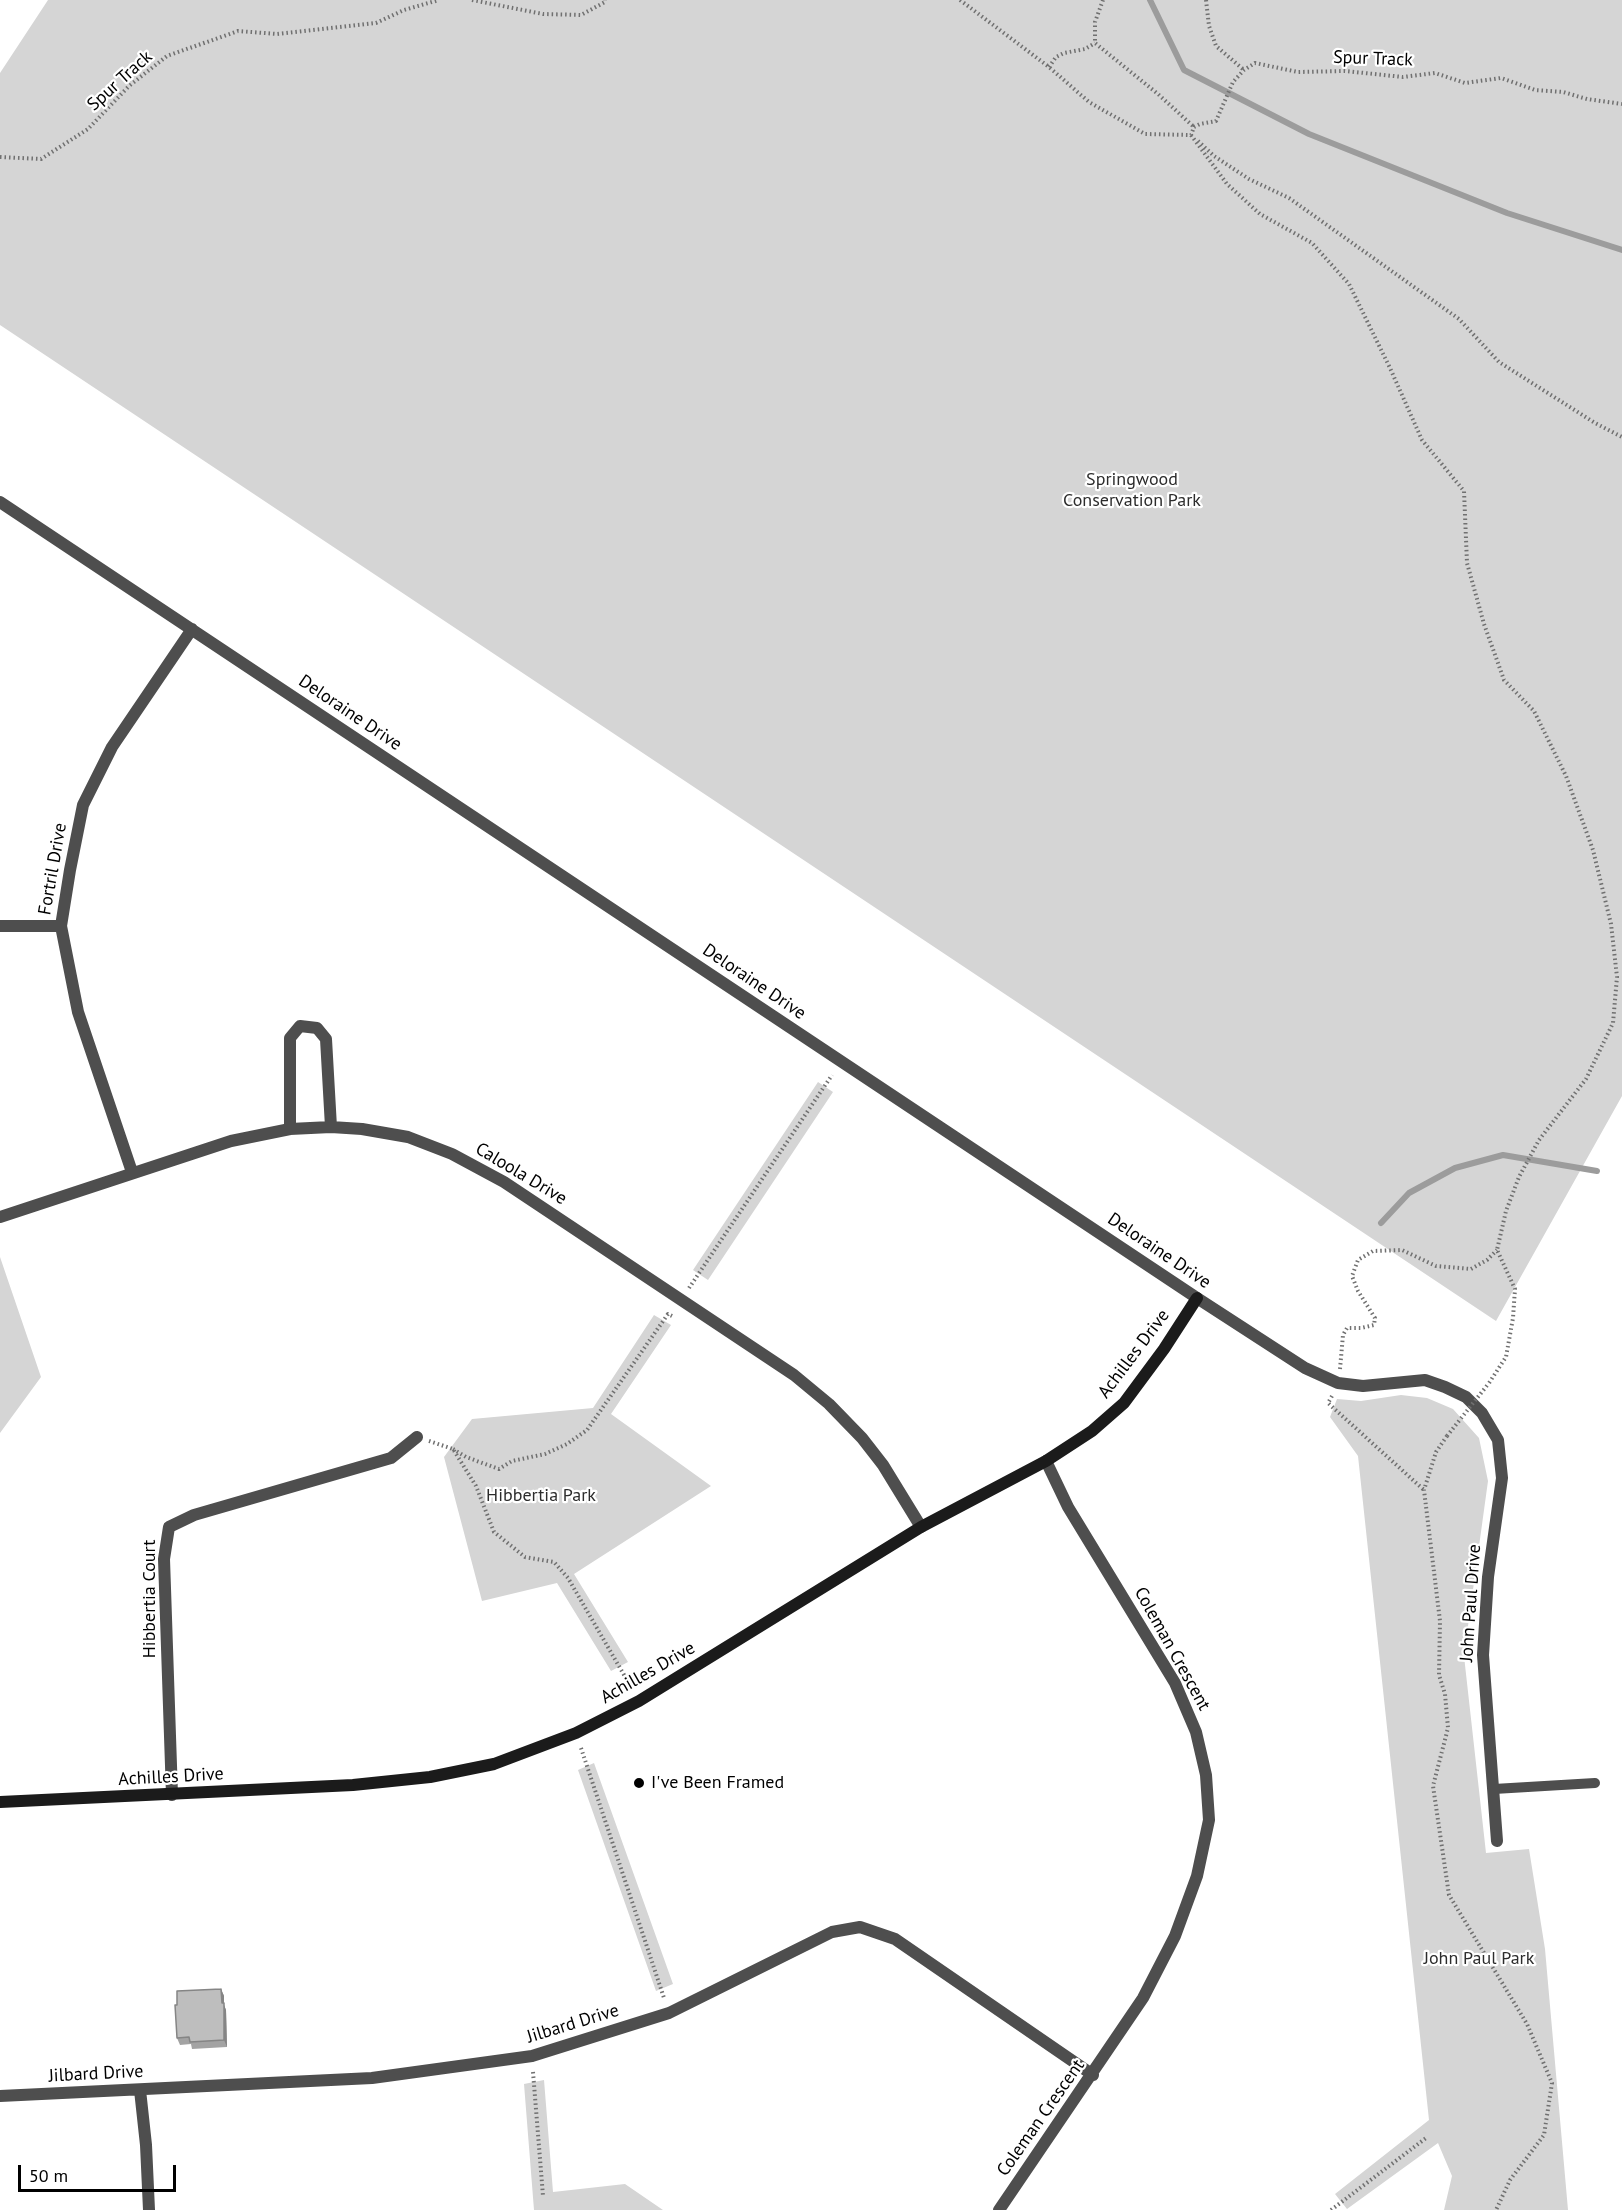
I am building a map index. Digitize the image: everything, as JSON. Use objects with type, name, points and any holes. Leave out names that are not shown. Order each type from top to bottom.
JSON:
[{"type":"street","name":"Deloraine Drive","points":[[0,502],[1305,1368],[1338,1383],[1363,1386],[1425,1380],[1445,1386],[1466,1397],[1482,1413],[1498,1440]]},
{"type":"street","name":"Fortril Drive","points":[[132,1172],[78,1012],[61,926],[84,805],[112,747],[192,629]]},
{"type":"street","points":[[0,927],[61,926]]},
{"type":"street","points":[[290,1129],[290,1038],[300,1026],[317,1028],[326,1039],[331,1127]]},
{"type":"street","name":"Caloola Drive","points":[[0,1217],[231,1141],[290,1129],[331,1127],[362,1129],[408,1137],[463,1159],[504,1182],[784,1368],[830,1404],[862,1438],[884,1466],[921,1527]]},
{"type":"street","name":"Achilles Drive","points":[[0,1802],[353,1785],[430,1777],[494,1764],[576,1733],[639,1701],[921,1527],[1046,1461],[1092,1431],[1124,1403],[1164,1349],[1197,1298]]},
{"type":"street","name":"Hibbertia Court","points":[[172,1795],[164,1559],[169,1527],[194,1515],[391,1458],[417,1437]]},
{"type":"street","name":"John Paul Drive","points":[[1497,1841],[1483,1655],[1488,1577],[1502,1478],[1498,1440]]},
{"type":"street","name":"Coleman Crescent","points":[[999,2210],[1093,2075],[1143,1998],[1175,1936],[1197,1876],[1209,1820],[1206,1774],[1197,1732],[1175,1683],[1068,1507],[1046,1461]]},
{"type":"street","name":"Jilbard Drive","points":[[0,2096],[372,2078],[532,2056],[669,2013],[832,1932],[860,1927],[895,1939],[1093,2075]]},
{"type":"street","points":[[140,2090],[149,2210]]},
{"type":"lane","points":[[1494,1789],[1595,1783]]},
{"type":"path","name":"Spur Track","points":[[0,157],[41,159],[88,129],[129,86],[167,56],[238,31],[277,34],[376,23],[404,10],[439,0]]},
{"type":"path","points":[[472,0],[543,14],[581,15],[605,0]]},
{"type":"path","points":[[960,0],[1049,67],[1089,102],[1146,134],[1191,135],[1214,156],[1249,179],[1289,198],[1459,320],[1499,362],[1595,423],[1622,437]]},
{"type":"path","points":[[1095,43],[1095,22],[1103,0]]},
{"type":"path","points":[[1191,135],[1194,127],[1216,121],[1233,82],[1244,69],[1216,46],[1209,26],[1206,0]]},
{"type":"path","points":[[1049,67],[1056,57],[1064,52],[1085,50],[1095,43]]},
{"type":"path","points":[[1095,43],[1158,94],[1194,127]]},
{"type":"path","name":"Spur Track","points":[[1244,69],[1255,63],[1298,72],[1345,71],[1403,77],[1436,73],[1464,83],[1501,78],[1535,90],[1563,92],[1587,99],[1622,104]]},
{"type":"path","points":[[1191,135],[1227,184],[1260,214],[1312,243],[1349,284],[1422,440],[1464,491],[1467,563],[1484,624],[1504,680],[1534,711],[1566,776],[1593,850],[1611,924],[1617,977],[1613,1023],[1586,1079],[1539,1140],[1519,1177],[1506,1211],[1497,1250],[1487,1260],[1471,1269],[1436,1266],[1402,1250],[1373,1251],[1358,1260],[1352,1276],[1358,1291],[1375,1318],[1374,1325],[1347,1328],[1343,1335],[1338,1383],[1328,1403],[1424,1490]]},
{"type":"path","points":[[1496,2210],[1510,2180],[1544,2135],[1552,2083],[1527,2024],[1449,1895],[1433,1786],[1448,1728],[1445,1694],[1439,1676],[1440,1620],[1424,1490],[1436,1452],[1506,1357],[1513,1318],[1515,1289],[1497,1250]]},
{"type":"path","points":[[417,1437],[453,1449],[476,1486],[494,1532],[525,1557],[554,1562],[568,1578],[639,1701]]},
{"type":"path","points":[[576,1733],[669,2013]]},
{"type":"path","points":[[532,2056],[543,2196]]},
{"type":"path","points":[[1332,2210],[1426,2138]]},
{"type":"green space","name":"Springwood Conservation Park","points":[[48,0],[1622,0],[1622,1096],[1496,1321],[0,325],[0,73]]},
{"type":"green space","points":[[818,1082],[833,1092],[708,1280],[693,1270]]},
{"type":"green space","points":[[0,1257],[41,1377],[0,1433]]},
{"type":"green space","name":"Hibbertia Park","points":[[654,1315],[671,1325],[611,1414],[711,1486],[574,1574],[628,1662],[611,1671],[557,1583],[482,1601],[444,1457],[472,1419],[593,1408]]},
{"type":"green space","name":"John Paul Park","points":[[1401,1395],[1427,1398],[1453,1409],[1479,1438],[1488,1481],[1464,1655],[1465,1665],[1486,1853],[1529,1849],[1545,1949],[1568,2210],[1444,2210],[1452,2176],[1438,2143],[1347,2209],[1335,2194],[1429,2120],[1358,1456],[1330,1417],[1337,1399],[1361,1401]]},
{"type":"green space","points":[[594,1763],[673,1984],[656,1991],[578,1770]]},
{"type":"green space","points":[[544,2080],[553,2192],[625,2184],[663,2210],[534,2210],[524,2084]]},
{"type":"building","points":[[221,1989],[222,2003],[224,2003],[224,2040],[190,2042],[189,2037],[177,2038],[175,2005],[177,2005],[177,1991]]},
{"type":"waterway","points":[[1150,0],[1184,70],[1309,134],[1507,213],[1622,250]]},
{"type":"waterway","points":[[1381,1223],[1409,1193],[1455,1168],[1503,1155],[1597,1171]]},
{"type":"place","name":"I've Been Framed","points":[[639,1783]]}]
